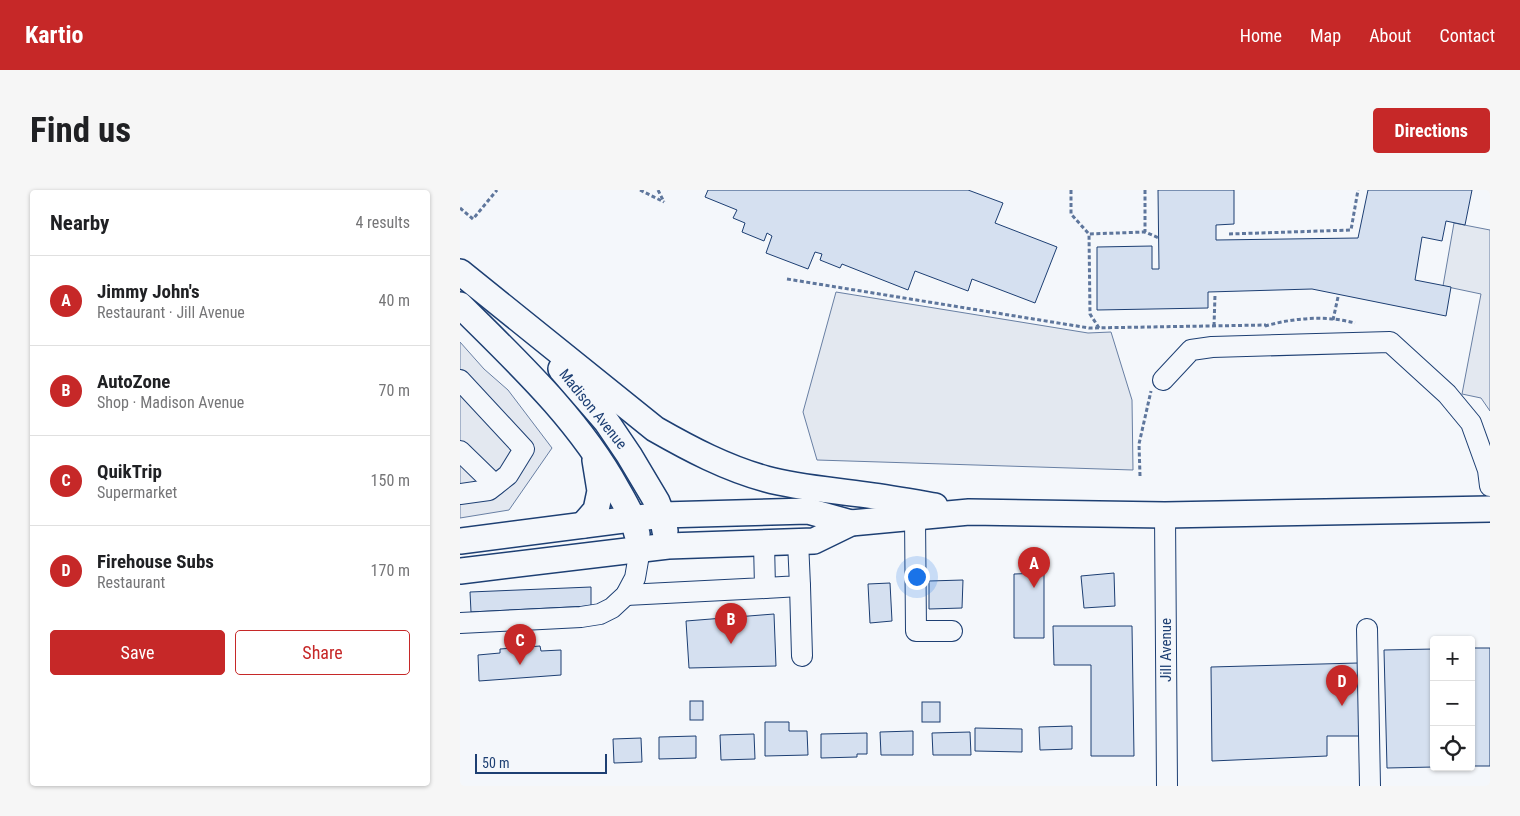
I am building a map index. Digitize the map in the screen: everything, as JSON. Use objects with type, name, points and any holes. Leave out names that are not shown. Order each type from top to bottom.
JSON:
[{"type":"main road","points":[[460,272],[654,429],[687,448],[730,467],[801,487],[866,495],[969,512]]},
{"type":"main road","name":"Madison Avenue","points":[[486,293],[527,330],[606,420],[634,462],[656,502],[662,516],[668,546]]},
{"type":"main road","name":"Madison Avenue","points":[[460,305],[556,402],[584,438],[609,475],[633,519],[640,549]]},
{"type":"main road","points":[[583,525],[596,510],[600,491],[594,453]]},
{"type":"main road","points":[[460,571],[668,546],[814,541],[851,523],[969,512],[1165,515],[1490,509]]},
{"type":"main road","points":[[460,541],[662,516],[808,511],[851,523]]},
{"type":"street","points":[[1163,380],[1192,350],[1221,347],[1390,342],[1447,394],[1471,423],[1488,470],[1490,486]]},
{"type":"street","points":[[460,380],[524,449],[508,476],[489,490],[460,494]]},
{"type":"street","points":[[460,451],[495,485]]},
{"type":"street","name":"Jill Avenue","points":[[1165,515],[1166,786]]},
{"type":"street","points":[[915,517],[916,631],[952,631]]},
{"type":"street","points":[[798,542],[802,656]]},
{"type":"street","points":[[764,543],[765,588]]},
{"type":"street","points":[[460,623],[582,617],[600,614],[612,608],[626,595],[635,578],[640,549]]},
{"type":"street","points":[[626,595],[800,586]]},
{"type":"street","points":[[1367,629],[1370,786]]},
{"type":"path","points":[[460,208],[473,219],[497,190]]},
{"type":"path","points":[[640,190],[664,202],[658,190]]},
{"type":"path","points":[[1070,190],[1071,214],[1089,234],[1090,314],[1099,328]]},
{"type":"path","points":[[1145,190],[1145,232]]},
{"type":"path","points":[[1229,234],[1351,230],[1358,190]]},
{"type":"path","points":[[1089,234],[1145,232],[1159,238]]},
{"type":"path","points":[[787,279],[1089,328],[1267,325]]},
{"type":"path","points":[[1215,295],[1215,333]]},
{"type":"path","points":[[1333,320],[1338,297]]},
{"type":"shaded area","points":[[1454,223],[1490,230],[1490,411],[1481,398],[1462,394],[1481,294],[1443,286]]},
{"type":"shaded area","points":[[836,292],[1088,333],[1111,332],[1132,400],[1133,470],[817,460],[803,412]]},
{"type":"shaded area","points":[[460,342],[484,369],[508,390],[552,448],[509,510],[460,518]]},
{"type":"building","points":[[708,190],[968,190],[1003,203],[995,223],[1057,247],[1035,303],[972,279],[968,291],[915,271],[908,290],[842,264],[840,268],[820,260],[822,254],[815,252],[808,269],[766,253],[772,236],[767,233],[764,241],[742,232],[745,223],[733,218],[737,210],[705,197]]},
{"type":"building","points":[[1158,190],[1234,190],[1234,224],[1216,225],[1216,240],[1358,238],[1368,190],[1472,190],[1465,225],[1446,221],[1442,241],[1422,237],[1415,280],[1451,287],[1446,316],[1312,289],[1208,292],[1208,308],[1097,310],[1097,247],[1152,246],[1152,269],[1159,269]]},
{"type":"building","points":[[1044,573],[1044,638],[1014,638],[1014,574]]},
{"type":"building","points":[[1114,573],[1115,606],[1084,608],[1081,576]]},
{"type":"building","points":[[963,580],[962,608],[929,609],[929,581]]},
{"type":"building","points":[[890,583],[892,621],[870,623],[868,584]]},
{"type":"building","points":[[591,587],[591,606],[471,612],[470,592]]},
{"type":"building","points":[[774,614],[776,666],[689,668],[686,621]]},
{"type":"building","points":[[1053,626],[1132,626],[1134,756],[1091,756],[1091,665],[1054,665]]},
{"type":"building","points":[[540,646],[541,651],[561,650],[561,675],[479,681],[478,655],[500,653],[500,649]]},
{"type":"building","points":[[1475,648],[1490,648],[1490,766],[1475,766]]},
{"type":"building","points":[[1430,649],[1430,767],[1387,768],[1384,650]]},
{"type":"building","points":[[1358,663],[1359,736],[1327,736],[1327,756],[1212,761],[1211,667]]},
{"type":"building","points":[[690,701],[703,701],[703,720],[690,720]]},
{"type":"building","points":[[922,702],[940,702],[940,722],[922,722]]},
{"type":"building","points":[[765,722],[789,722],[789,731],[807,731],[808,755],[765,756]]},
{"type":"building","points":[[1072,726],[1072,749],[1040,750],[1039,727]]},
{"type":"building","points":[[975,728],[1022,729],[1022,752],[975,751]]},
{"type":"building","points":[[913,731],[913,755],[881,755],[880,732]]},
{"type":"building","points":[[970,732],[971,755],[933,755],[932,733]]},
{"type":"building","points":[[867,733],[867,754],[857,754],[857,757],[821,758],[821,734]]},
{"type":"building","points":[[754,734],[755,759],[721,760],[720,735]]},
{"type":"building","points":[[696,736],[696,758],[659,759],[659,737]]},
{"type":"building","points":[[641,738],[642,762],[614,763],[613,739]]},
{"type":"place","name":"Jimmy John's","points":[[1034,588]]},
{"type":"place","name":"AutoZone","points":[[731,644]]},
{"type":"place","name":"QuikTrip","points":[[520,665]]},
{"type":"place","name":"Firehouse Subs","points":[[1342,706]]}]
